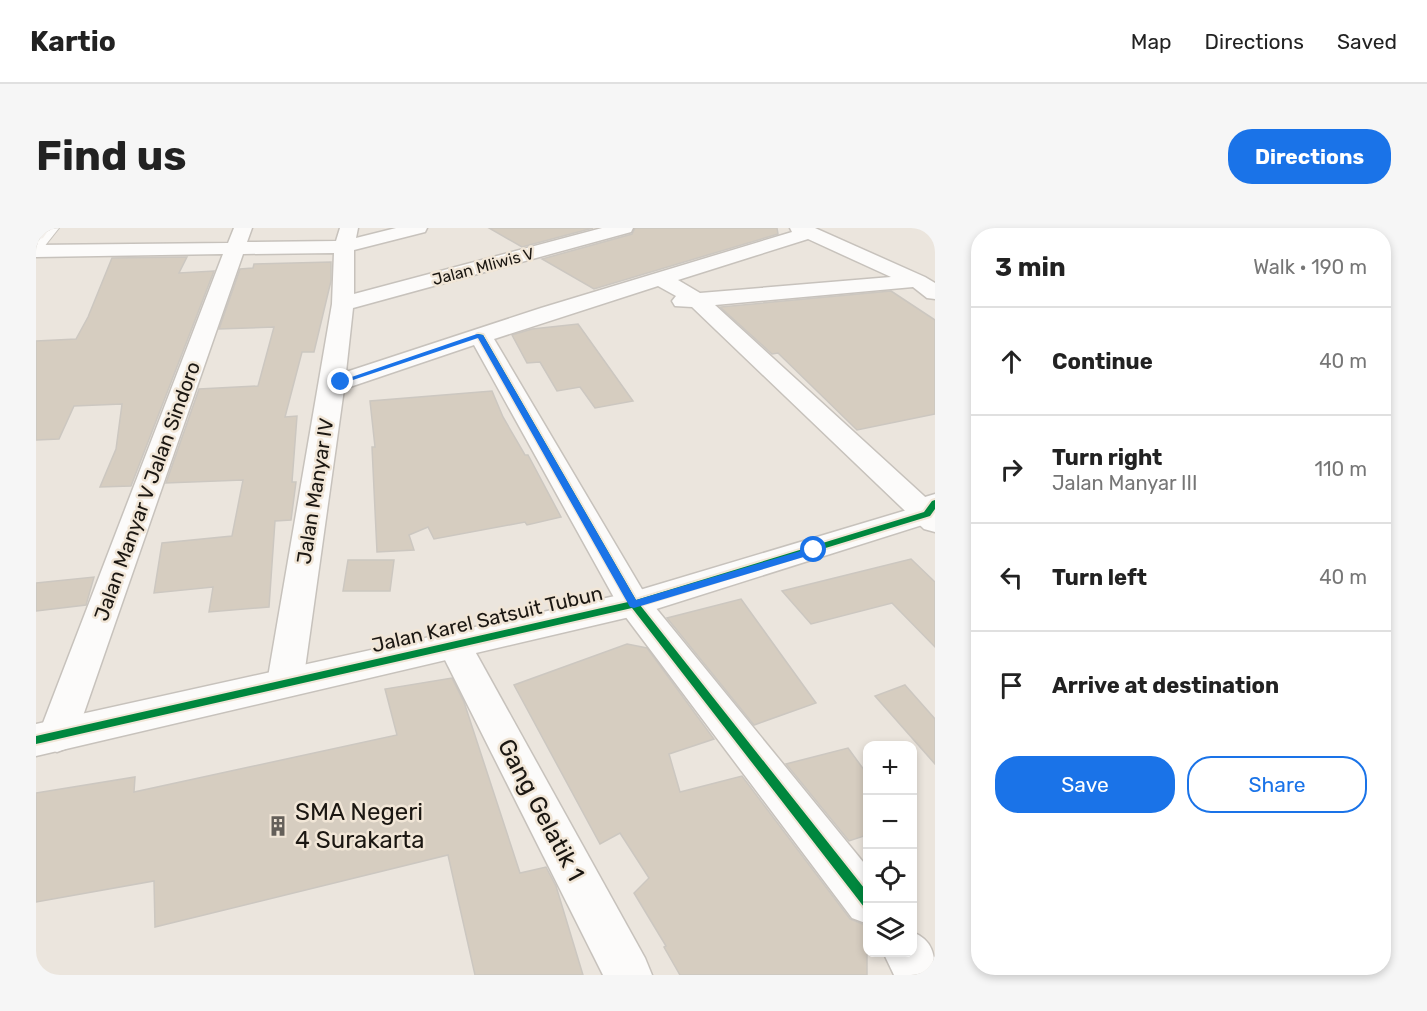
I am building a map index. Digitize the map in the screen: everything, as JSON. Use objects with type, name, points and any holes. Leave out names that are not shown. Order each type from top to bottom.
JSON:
[{"type":"main road","points":[[36,234],[41,228]]},
{"type":"street","points":[[36,251],[240,237],[346,237],[418,228]]},
{"type":"street","name":"Jalan Mliwis V","points":[[343,304],[624,228]]},
{"type":"street","points":[[341,382],[480,335],[661,279],[804,230],[926,284]]},
{"type":"street","name":"Jalan Manyar V Jalan Sindoro","points":[[47,738],[240,237]]},
{"type":"street","name":"Jalan Manyar IV","points":[[285,683],[343,304],[346,237]]},
{"type":"street","points":[[661,279],[697,300],[932,513]]},
{"type":"street","points":[[549,313],[926,284]]},
{"type":"street","points":[[480,335],[634,604],[863,898]]},
{"type":"street","name":"Jalan Karel Satsuit Tubun","points":[[47,738],[634,604],[932,513]]},
{"type":"street","name":"Gang Gelatik 1","points":[[454,644],[628,975]]},
{"type":"street","points":[[910,957],[923,975]]},
{"type":"lane","points":[[36,251],[53,228]]},
{"type":"building","points":[[489,228],[593,228],[522,247]]},
{"type":"building","points":[[635,228],[777,228],[778,234],[594,289],[542,259],[632,234]]},
{"type":"building","points":[[187,257],[179,273],[214,271],[131,486],[100,487],[116,449],[122,404],[74,406],[59,439],[36,440],[36,341],[76,339],[88,317],[112,258]]},
{"type":"building","points":[[331,262],[331,281],[314,352],[302,352],[285,417],[297,416],[292,482],[296,482],[291,520],[275,521],[269,607],[209,612],[213,587],[154,593],[162,543],[232,536],[243,480],[166,483],[199,389],[258,386],[274,327],[219,329],[240,269],[253,268],[254,264]]},
{"type":"building","points":[[891,291],[935,320],[935,414],[857,430],[778,353],[772,354],[720,307]]},
{"type":"building","points":[[578,324],[633,401],[595,408],[580,387],[557,391],[540,362],[527,363],[512,335],[532,329]]},
{"type":"building","points":[[492,391],[503,417],[525,455],[528,455],[561,517],[527,525],[525,522],[434,539],[428,527],[409,535],[414,550],[377,552],[372,447],[375,447],[370,401]]},
{"type":"building","points":[[911,559],[935,582],[935,647],[892,603],[811,624],[782,591]]},
{"type":"building","points":[[348,560],[394,560],[390,591],[343,591]]},
{"type":"building","points":[[94,577],[86,605],[36,611],[36,583]]},
{"type":"building","points":[[741,599],[816,703],[754,725],[667,618]]},
{"type":"building","points":[[627,644],[647,648],[714,739],[669,754],[680,792],[742,776],[850,919],[863,924],[863,957],[867,957],[867,975],[680,975],[664,947],[666,946],[634,893],[649,878],[620,833],[600,844],[514,685]]},
{"type":"building","points":[[452,678],[464,702],[520,873],[546,867],[556,886],[583,975],[475,975],[448,855],[155,927],[154,881],[36,902],[36,793],[135,777],[134,792],[397,735],[385,689]]},
{"type":"building","points":[[905,685],[935,719],[935,764],[917,741],[875,696]]},
{"type":"building","points":[[848,748],[863,769],[863,836],[849,841],[786,764]]},
{"type":"cycle path","points":[[480,335],[634,604],[863,897]]},
{"type":"cycle path","points":[[36,740],[634,604],[927,514],[935,503]]},
{"type":"place","name":"SMA Negeri 4 Surakarta","points":[[278,826]]},
{"type":"route","points":[[341,382],[480,335],[634,604],[814,550]]}]
